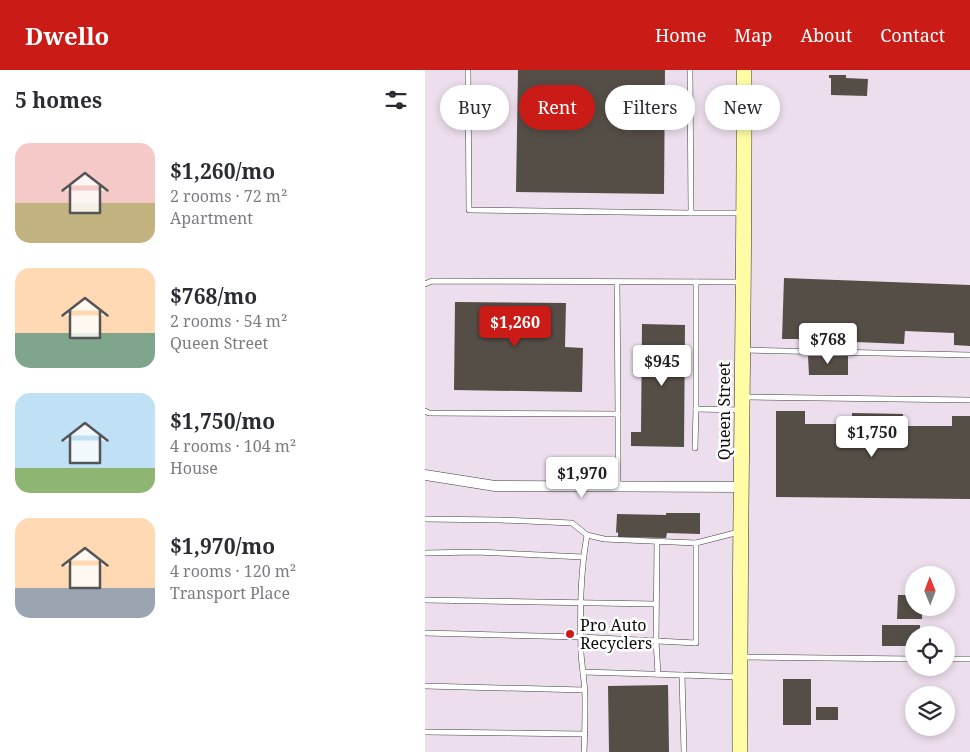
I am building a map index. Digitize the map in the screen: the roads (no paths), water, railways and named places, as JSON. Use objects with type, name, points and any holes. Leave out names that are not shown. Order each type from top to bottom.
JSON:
[{"type":"street","name":"Queen Street","points":[[740,752],[744,70]]},
{"type":"street","points":[[425,475],[495,486],[741,487]]},
{"type":"lane","points":[[469,70],[469,210],[744,212]]},
{"type":"lane","points":[[689,70],[691,213]]},
{"type":"lane","points":[[425,284],[432,281],[743,282]]},
{"type":"lane","points":[[617,282],[618,487]]},
{"type":"lane","points":[[695,448],[696,282]]},
{"type":"lane","points":[[742,350],[970,355]]},
{"type":"lane","points":[[696,409],[742,404],[970,400]]},
{"type":"lane","points":[[425,411],[429,414],[618,414]]},
{"type":"lane","points":[[425,519],[572,523],[587,535],[604,539],[657,542],[696,543],[741,532]]},
{"type":"lane","points":[[584,752],[581,604],[583,557],[587,535]]},
{"type":"lane","points":[[657,542],[656,641],[658,674]]},
{"type":"lane","points":[[425,633],[581,637],[696,643],[696,543]]},
{"type":"lane","points":[[425,553],[476,552],[583,557]]},
{"type":"lane","points":[[425,600],[657,604]]},
{"type":"lane","points":[[740,657],[905,659]]},
{"type":"lane","points":[[955,659],[970,659]]},
{"type":"lane","points":[[583,672],[740,677]]},
{"type":"lane","points":[[682,675],[684,752]]},
{"type":"lane","points":[[425,686],[584,690]]},
{"type":"lane","points":[[425,732],[585,734]]},
{"type":"place","name":"Pro Auto Recyclers","points":[[570,634]]}]
